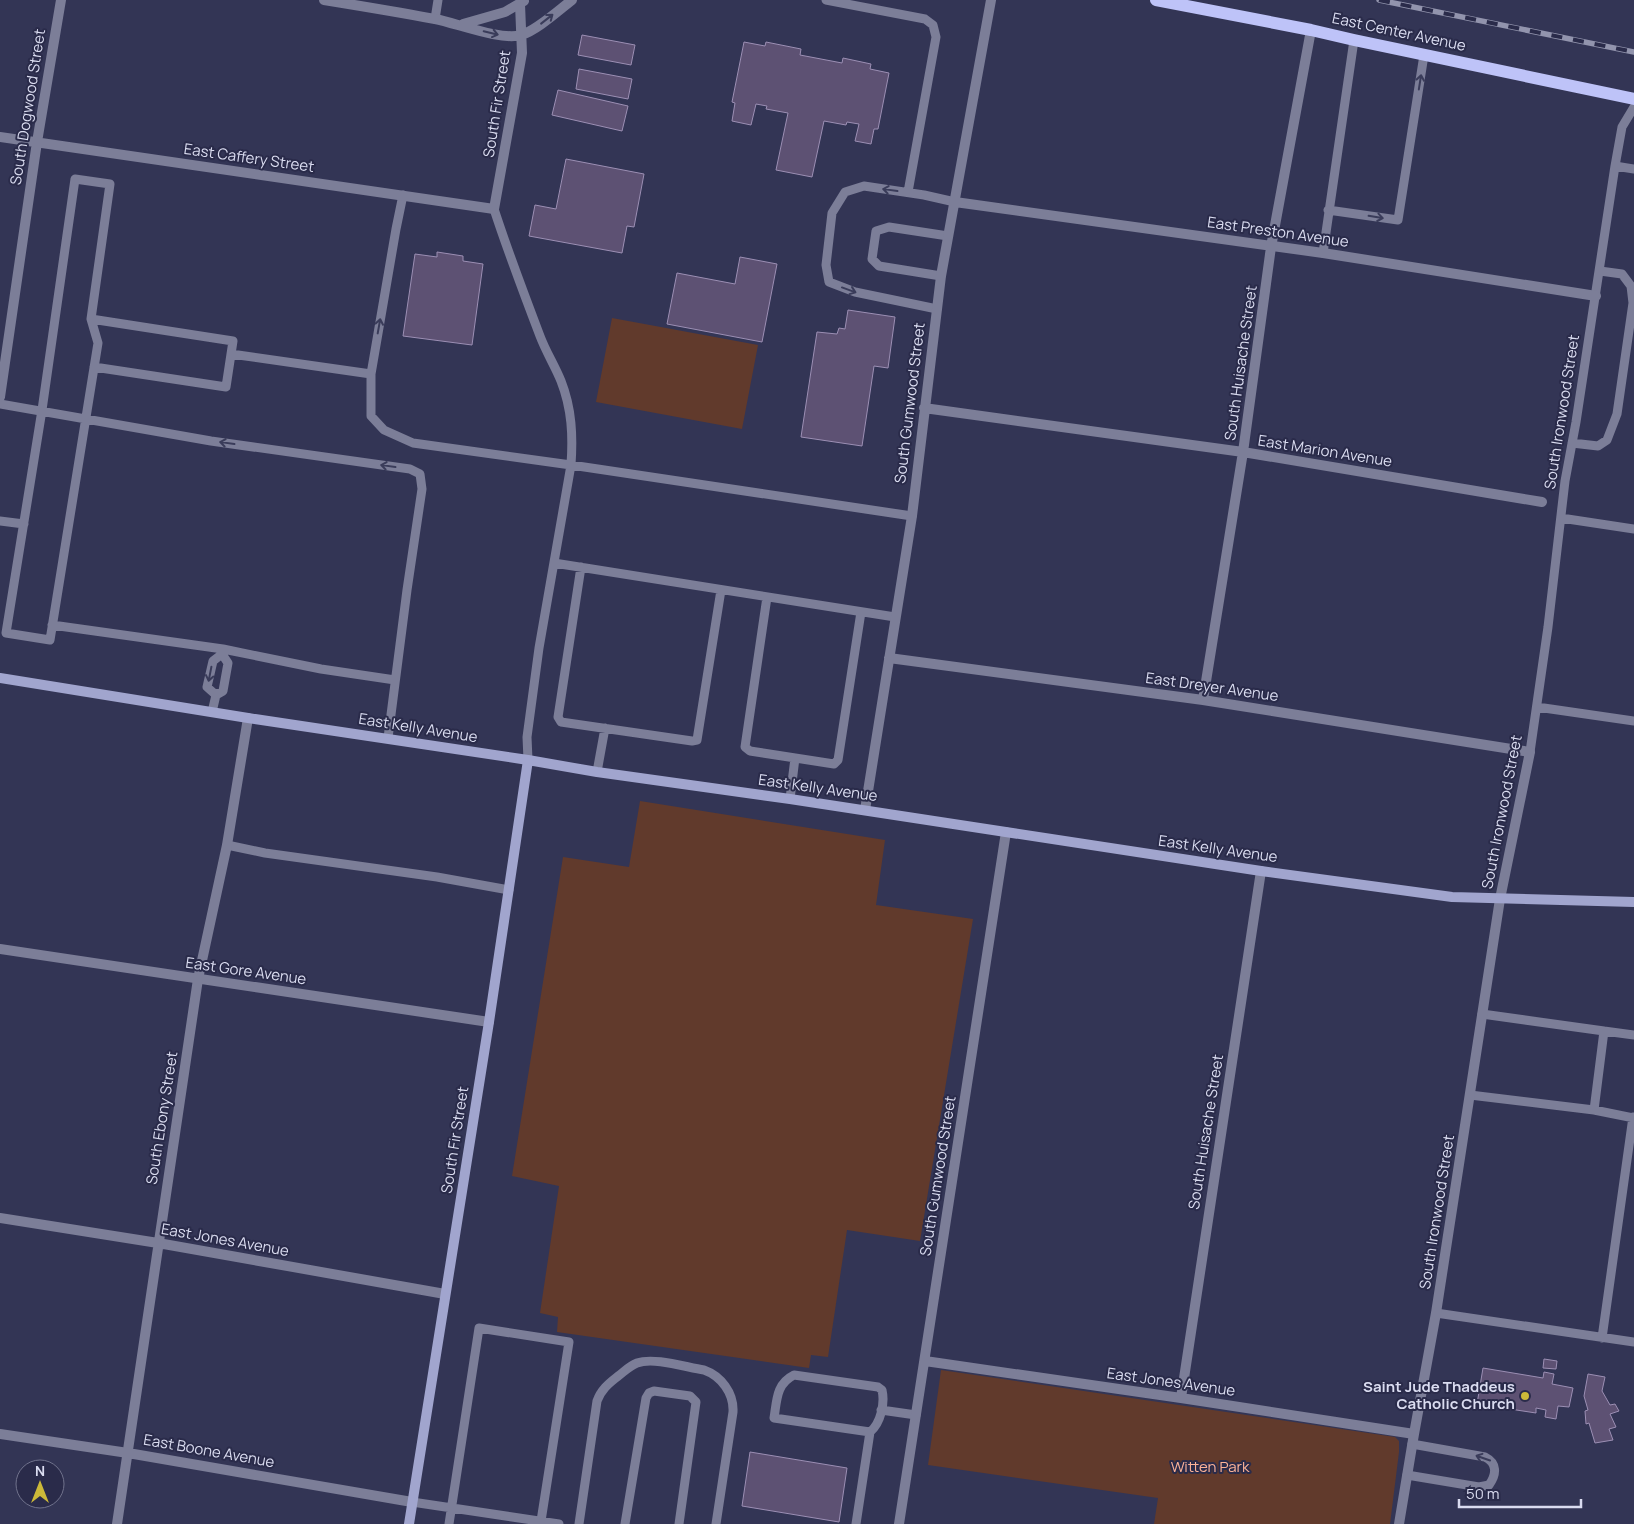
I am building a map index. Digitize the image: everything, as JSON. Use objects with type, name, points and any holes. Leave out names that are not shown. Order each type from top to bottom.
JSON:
[{"type":"main road","name":"East Center Avenue","points":[[1156,0],[1311,30],[1634,99]]},
{"type":"street","name":"South Dogwood Street","points":[[0,397],[37,142],[60,0]]},
{"type":"street","points":[[324,0],[435,19],[495,35],[521,36],[540,25],[572,0]]},
{"type":"street","name":"South Gumwood Street","points":[[865,810],[912,516],[941,276],[991,0]]},
{"type":"street","points":[[462,25],[505,12],[522,2]]},
{"type":"street","name":"South Fir Street","points":[[494,209],[522,54],[522,2]]},
{"type":"street","name":"South Huisache Street","points":[[1203,700],[1244,452],[1272,247],[1311,30]]},
{"type":"street","name":"East Caffery Street","points":[[0,137],[494,209]]},
{"type":"street","name":"East Preston Avenue","points":[[955,202],[1323,253],[1596,296]]},
{"type":"street","name":"East Marion Avenue","points":[[924,408],[1244,452],[1542,502]]},
{"type":"street","name":"East Dreyer Avenue","points":[[888,658],[1203,700],[1530,752]]},
{"type":"street","name":"East Kelly Avenue","points":[[0,678],[597,772],[865,810],[1261,871],[1452,897],[1634,902]]},
{"type":"street","name":"South Ebony Street","points":[[117,1524],[198,979],[227,845],[248,718]]},
{"type":"street","name":"South Ironwood Street","points":[[1400,1524],[1436,1313],[1500,899],[1530,752]]},
{"type":"street","name":"South Fir Street","points":[[408,1524],[489,1022],[528,760]]},
{"type":"street","name":"South Gumwood Street","points":[[899,1524],[1006,832]]},
{"type":"street","name":"South Huisache Street","points":[[1181,1398],[1261,871]]},
{"type":"street","name":"East Gore Avenue","points":[[0,949],[489,1022]]},
{"type":"street","name":"East Jones Avenue","points":[[0,1218],[158,1243],[445,1294]]},
{"type":"street","name":"East Jones Avenue","points":[[925,1361],[1181,1398],[1413,1439]]},
{"type":"street","name":"East Boone Avenue","points":[[0,1434],[128,1452],[412,1502]]},
{"type":"lane","points":[[435,19],[438,0]]},
{"type":"lane","points":[[826,0],[925,19],[933,25],[936,37],[908,192]]},
{"type":"lane","points":[[1323,253],[1354,40]]},
{"type":"lane","points":[[1328,210],[1398,220],[1424,55]]},
{"type":"lane","name":"South Ironwood Street","points":[[1530,752],[1565,481],[1600,271],[1615,166],[1622,127],[1634,107]]},
{"type":"lane","points":[[1615,166],[1634,169]]},
{"type":"lane","points":[[75,179],[110,184],[91,319],[98,343],[50,640],[6,633],[42,410],[75,179]]},
{"type":"lane","points":[[937,309],[855,292],[829,282],[826,265],[832,213],[845,192],[864,186],[908,192],[955,202]]},
{"type":"lane","points":[[403,195],[371,374],[371,416],[384,430],[413,443],[912,516]]},
{"type":"lane","points":[[494,209],[509,255],[541,339],[561,382],[568,404],[573,439],[571,465],[527,736],[528,760]]},
{"type":"lane","points":[[941,276],[878,266],[872,258],[876,231],[889,228],[948,236]]},
{"type":"lane","points":[[1572,442],[1598,446],[1607,440],[1617,414],[1634,303],[1631,286],[1622,274],[1600,271]]},
{"type":"lane","points":[[91,319],[233,341],[226,387],[94,367]]},
{"type":"lane","points":[[231,354],[371,374]]},
{"type":"lane","points":[[0,404],[211,441],[410,469],[420,474],[422,489],[388,738]]},
{"type":"lane","points":[[1561,518],[1634,529]]},
{"type":"lane","points":[[0,521],[24,524]]},
{"type":"lane","points":[[554,563],[895,617]]},
{"type":"lane","points":[[581,567],[558,717],[561,722],[692,741],[697,740],[721,590]]},
{"type":"lane","points":[[767,597],[745,746],[750,751],[834,764],[838,760],[861,612]]},
{"type":"lane","points":[[52,626],[395,680]]},
{"type":"lane","points":[[212,712],[216,695],[223,691],[228,663],[223,652]]},
{"type":"lane","points":[[216,695],[208,687],[212,661],[223,652]]},
{"type":"lane","points":[[1537,707],[1634,721]]},
{"type":"lane","points":[[597,772],[605,728]]},
{"type":"lane","points":[[790,799],[795,758]]},
{"type":"lane","points":[[227,845],[265,853],[437,877],[509,890]]},
{"type":"lane","points":[[1482,1014],[1634,1035]]},
{"type":"lane","points":[[1594,1110],[1604,1031]]},
{"type":"lane","points":[[1470,1095],[1594,1110],[1634,1118],[1602,1338]]},
{"type":"lane","points":[[1436,1313],[1634,1342]]},
{"type":"lane","points":[[449,1524],[479,1328],[569,1342],[541,1521]]},
{"type":"lane","points":[[579,1524],[597,1401],[600,1393],[630,1367],[638,1363],[650,1361],[710,1372],[732,1397],[733,1412],[716,1524]]},
{"type":"lane","points":[[856,1524],[870,1432],[877,1424],[881,1410],[883,1392],[881,1388],[794,1375],[782,1383],[774,1418],[870,1432]]},
{"type":"lane","points":[[625,1524],[646,1398],[649,1393],[654,1391],[690,1396],[696,1402],[679,1524]]},
{"type":"lane","points":[[881,1410],[916,1415]]},
{"type":"lane","points":[[1407,1475],[1479,1487],[1489,1486],[1493,1481],[1495,1467],[1492,1461],[1484,1457],[1413,1439]]},
{"type":"lane","points":[[412,1502],[559,1524]]},
{"type":"green space","points":[[612,318],[758,345],[742,429],[596,402]]},
{"type":"green space","points":[[640,801],[885,840],[876,905],[973,919],[920,1241],[847,1230],[828,1357],[811,1355],[809,1368],[557,1332],[558,1317],[540,1313],[559,1186],[512,1176],[563,857],[629,867]]},
{"type":"green space","name":"Witten Park","points":[[941,1370],[1395,1437],[1399,1441],[1399,1452],[1390,1524],[1154,1524],[1158,1498],[928,1465]]},
{"type":"building","points":[[582,35],[635,45],[631,65],[578,55]]},
{"type":"building","points":[[744,42],[765,46],[766,42],[801,49],[800,55],[842,63],[843,58],[871,64],[870,69],[889,73],[878,129],[874,129],[871,144],[855,141],[859,124],[847,122],[846,125],[824,121],[812,177],[776,170],[788,113],[766,109],[767,106],[756,104],[751,125],[732,121],[735,103],[732,102]]},
{"type":"building","points":[[579,69],[632,79],[628,99],[576,89]]},
{"type":"building","points":[[558,90],[628,106],[622,131],[552,115]]},
{"type":"building","points":[[566,159],[644,174],[634,227],[627,226],[622,253],[529,236],[535,205],[556,209]]},
{"type":"building","points":[[437,252],[463,256],[463,261],[483,264],[472,345],[403,336],[415,254],[437,257]]},
{"type":"building","points":[[740,257],[777,264],[762,342],[667,324],[677,273],[735,284]]},
{"type":"building","points":[[848,310],[895,317],[888,368],[874,366],[862,446],[801,437],[817,332],[837,334],[839,328],[845,329]]},
{"type":"building","points":[[1544,1359],[1557,1361],[1556,1369],[1543,1368]]},
{"type":"building","name":"Saint Jude Thaddeus Catholic Church","points":[[1483,1368],[1543,1378],[1544,1372],[1554,1374],[1552,1384],[1573,1388],[1569,1407],[1558,1406],[1556,1419],[1545,1417],[1546,1410],[1536,1408],[1536,1413],[1477,1404]]},
{"type":"building","points":[[1588,1374],[1605,1377],[1602,1391],[1610,1405],[1615,1404],[1619,1411],[1610,1414],[1616,1427],[1609,1429],[1613,1440],[1595,1443],[1589,1423],[1586,1424],[1585,1411],[1588,1410],[1584,1396]]},
{"type":"building","points":[[750,1452],[847,1468],[839,1522],[742,1506]]},
{"type":"railway","points":[[1379,0],[1634,52]]},
{"type":"place","name":"Saint Jude Thaddeus Catholic Church","points":[[1525,1396]]}]
